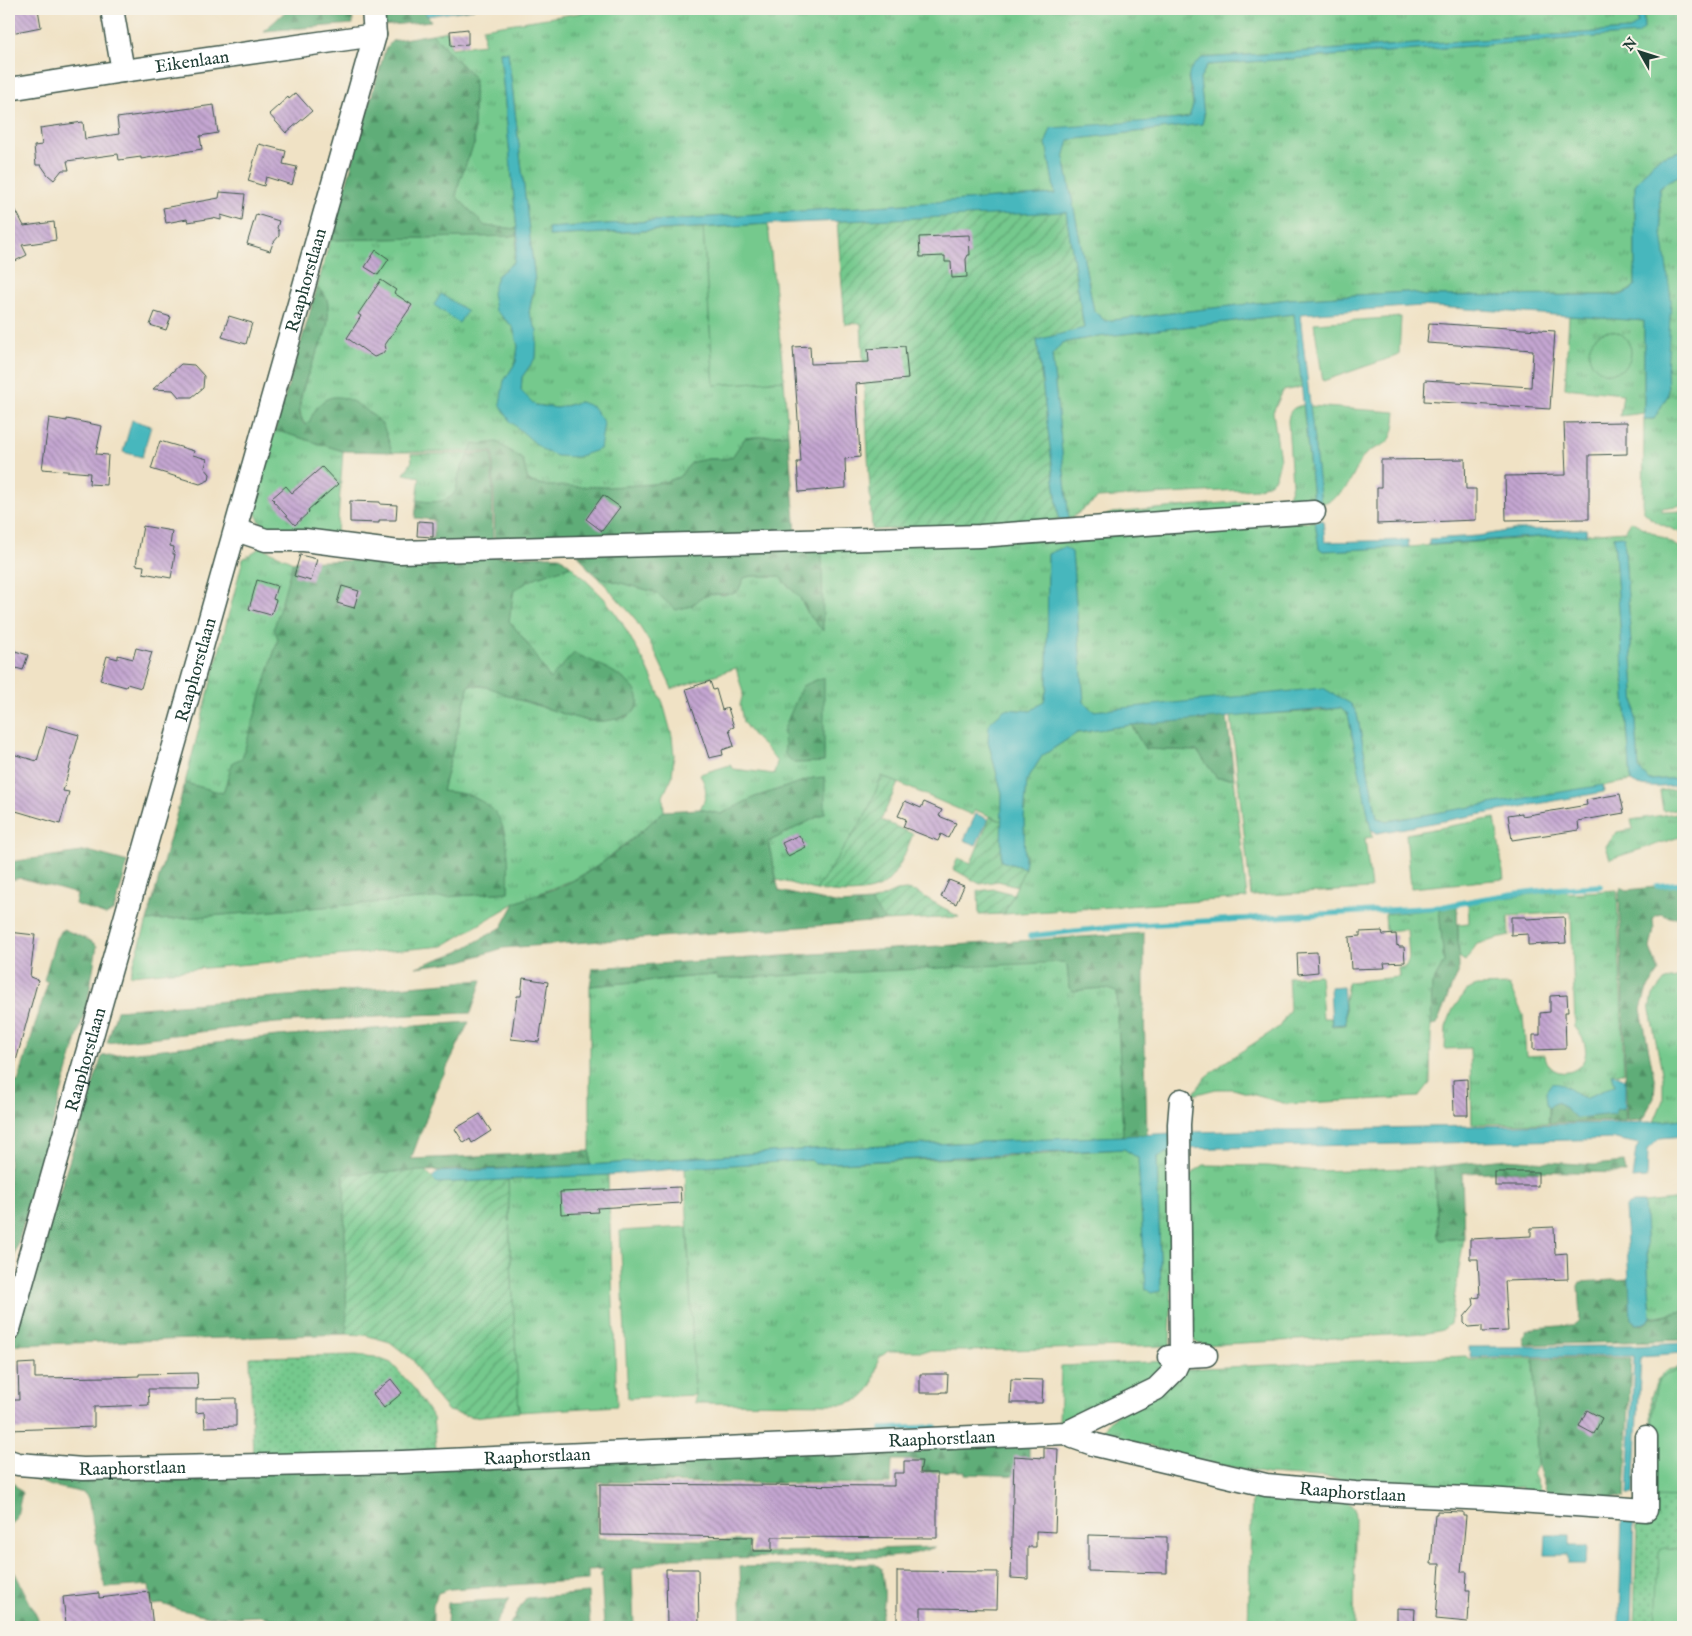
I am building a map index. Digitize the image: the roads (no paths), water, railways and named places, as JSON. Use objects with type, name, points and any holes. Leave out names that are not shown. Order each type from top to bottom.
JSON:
[{"type":"street","points":[[112,9],[123,71]]},
{"type":"street","name":"Raaphorstlaan","points":[[9,1329],[375,35],[373,9]]},
{"type":"street","name":"Eikenlaan","points":[[9,89],[375,35]]},
{"type":"street","points":[[236,530],[266,540],[304,540],[399,552],[980,536],[1314,512]]},
{"type":"street","points":[[1181,1100],[1175,1356],[1206,1355]]},
{"type":"street","name":"Raaphorstlaan","points":[[9,1460],[18,1464],[83,1469],[402,1462],[1066,1433],[1156,1389],[1174,1371],[1175,1356]]},
{"type":"street","name":"Raaphorstlaan","points":[[1066,1433],[1096,1446],[1266,1485],[1355,1493],[1488,1499],[1652,1511],[1646,1437]]},
{"type":"water","points":[[423,9],[474,9],[427,16]]},
{"type":"water","points":[[1638,9],[1643,9],[1644,29],[1638,34],[1207,65],[1200,79],[1204,116],[1202,124],[1069,140],[1064,158],[1094,311],[1105,321],[1289,299],[1407,292],[1425,296],[1621,295],[1631,290],[1635,285],[1635,185],[1660,157],[1683,150],[1683,174],[1668,181],[1659,189],[1660,218],[1671,300],[1667,370],[1668,395],[1654,419],[1644,419],[1644,321],[1422,306],[1300,314],[1321,504],[1314,507],[1294,314],[1089,338],[1062,343],[1052,355],[1069,520],[1059,520],[1037,340],[1084,328],[1066,212],[768,224],[549,236],[548,228],[1055,194],[1046,142],[1051,128],[1189,117],[1193,105],[1193,97],[1189,75],[1202,58],[1630,30],[1638,23]]},
{"type":"water","points":[[500,52],[508,52],[535,281],[529,313],[537,331],[536,357],[522,377],[521,391],[535,405],[557,408],[580,402],[593,407],[604,423],[600,449],[577,457],[557,456],[544,451],[510,421],[500,404],[504,381],[516,362],[518,346],[513,327],[495,310],[492,293],[497,276],[514,262],[518,240]]},
{"type":"water","points":[[441,294],[467,311],[459,323],[434,305]]},
{"type":"water","points":[[132,420],[151,426],[142,457],[123,452]]},
{"type":"water","points":[[1323,520],[1325,542],[1408,540],[1409,547],[1323,551],[1319,548],[1315,521]]},
{"type":"water","points":[[1586,529],[1587,535],[1515,538],[1429,545],[1429,539],[1478,536],[1513,530]]},
{"type":"water","points":[[1614,537],[1624,537],[1639,769],[1649,780],[1683,778],[1683,785],[1649,787],[1631,781]]},
{"type":"water","points":[[1064,547],[1072,552],[1084,702],[1093,711],[1323,688],[1351,704],[1357,714],[1377,818],[1388,821],[1603,785],[1604,792],[1377,833],[1371,829],[1348,714],[1340,708],[1131,725],[1077,733],[1042,756],[1027,780],[1024,819],[1025,868],[1001,861],[1002,793],[988,741],[989,723],[1005,709],[1031,711],[1044,701],[1047,688],[1048,554]]},
{"type":"water","points":[[976,814],[988,819],[976,845],[964,840]]},
{"type":"water","points":[[1343,986],[1346,1024],[1332,1025],[1330,987]]},
{"type":"water","points":[[1612,1073],[1625,1079],[1625,1108],[1617,1109],[1614,1114],[1577,1118],[1557,1102],[1549,1107],[1547,1103],[1546,1091],[1551,1084],[1565,1086],[1586,1099],[1615,1085]]},
{"type":"water","points":[[1683,1119],[1683,1136],[1660,1138],[1648,1150],[1647,1178],[1632,1179],[1636,1149],[1639,1144],[1616,1139],[1176,1149],[1157,1157],[1161,1291],[1151,1293],[1146,1289],[1138,1158],[1124,1149],[815,1164],[811,1160],[608,1175],[437,1183],[432,1178],[437,1172],[590,1165],[814,1149],[1189,1132],[1654,1122]]},
{"type":"water","points":[[1633,1203],[1644,1203],[1651,1317],[1641,1324],[1631,1319],[1625,1207]]},
{"type":"water","points":[[1683,1343],[1683,1353],[1641,1356],[1634,1495],[1628,1495],[1634,1356],[1470,1357],[1469,1347],[1634,1346]]},
{"type":"water","points":[[1622,1514],[1634,1515],[1631,1627],[1619,1627]]},
{"type":"water","points":[[1546,1535],[1570,1535],[1570,1546],[1587,1546],[1586,1564],[1568,1564],[1568,1555],[1545,1555]]},
{"type":"waterway","points":[[1657,886],[1683,883]]},
{"type":"waterway","points":[[1030,936],[1124,926],[1441,907],[1520,893],[1600,886]]},
{"type":"waterway","points":[[882,1429],[935,1427]]}]
